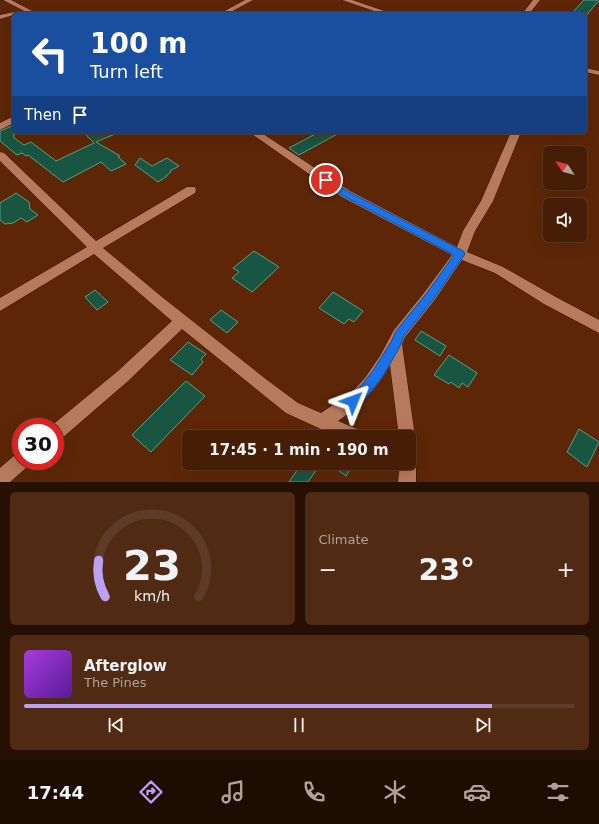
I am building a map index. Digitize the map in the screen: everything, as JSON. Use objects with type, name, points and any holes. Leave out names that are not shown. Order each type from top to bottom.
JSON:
[{"type":"street","points":[[6,0],[30,12]]},
{"type":"street","points":[[226,12],[250,0]]},
{"type":"street","points":[[345,0],[384,12]]},
{"type":"street","points":[[527,12],[537,0]]},
{"type":"street","points":[[0,17],[12,15]]},
{"type":"street","points":[[587,65],[599,64]]},
{"type":"street","points":[[587,70],[599,73]]},
{"type":"street","points":[[0,127],[12,120]]},
{"type":"street","points":[[257,134],[346,194],[460,254],[499,270],[549,300],[599,327]]},
{"type":"street","points":[[322,422],[353,401],[366,389],[378,373],[395,344],[399,334],[429,297],[460,254],[469,231],[487,201],[515,134]]},
{"type":"street","points":[[0,155],[96,249],[181,320],[292,408],[340,430]]},
{"type":"street","points":[[0,305],[96,249],[191,190]]},
{"type":"street","points":[[64,425],[123,376],[181,320]]},
{"type":"street","points":[[395,344],[406,430]]},
{"type":"street","points":[[0,479],[12,469]]},
{"type":"building","points":[[584,0],[599,0],[587,15],[587,12],[573,12]]},
{"type":"building","points":[[12,126],[12,134],[14,134],[14,138],[24,145],[31,142],[56,161],[94,143],[85,134],[115,134],[96,142],[120,156],[118,157],[126,164],[111,171],[101,162],[63,182],[28,155],[26,156],[22,153],[17,155],[0,141],[0,131]]},
{"type":"building","points":[[315,134],[337,134],[299,155],[289,148]]},
{"type":"building","points":[[140,158],[152,166],[167,158],[179,166],[170,171],[171,172],[167,176],[158,182],[135,165]]},
{"type":"building","points":[[16,193],[29,202],[30,209],[38,215],[27,222],[21,218],[13,223],[5,224],[0,220],[0,203]]},
{"type":"building","points":[[254,251],[279,267],[252,292],[232,278],[239,272],[233,268]]},
{"type":"building","points":[[95,290],[108,302],[97,310],[85,297]]},
{"type":"building","points":[[333,292],[363,311],[354,322],[349,319],[344,324],[319,308]]},
{"type":"building","points":[[221,310],[238,322],[227,333],[210,320]]},
{"type":"building","points":[[421,331],[446,346],[440,356],[415,340]]},
{"type":"building","points":[[188,342],[206,354],[201,359],[203,362],[192,375],[170,360]]},
{"type":"building","points":[[449,355],[477,373],[468,387],[462,383],[459,388],[451,382],[449,384],[434,375]]},
{"type":"building","points":[[186,381],[205,396],[151,452],[132,435]]},
{"type":"building","points":[[579,429],[599,442],[587,467],[567,452]]},
{"type":"building","points":[[297,470],[316,470],[308,482],[289,482]]},
{"type":"building","points":[[338,470],[350,470],[346,476]]},
{"type":"route","points":[[326,180],[346,194],[460,254],[429,297],[399,334],[395,344],[378,373],[366,389],[353,401]]}]
